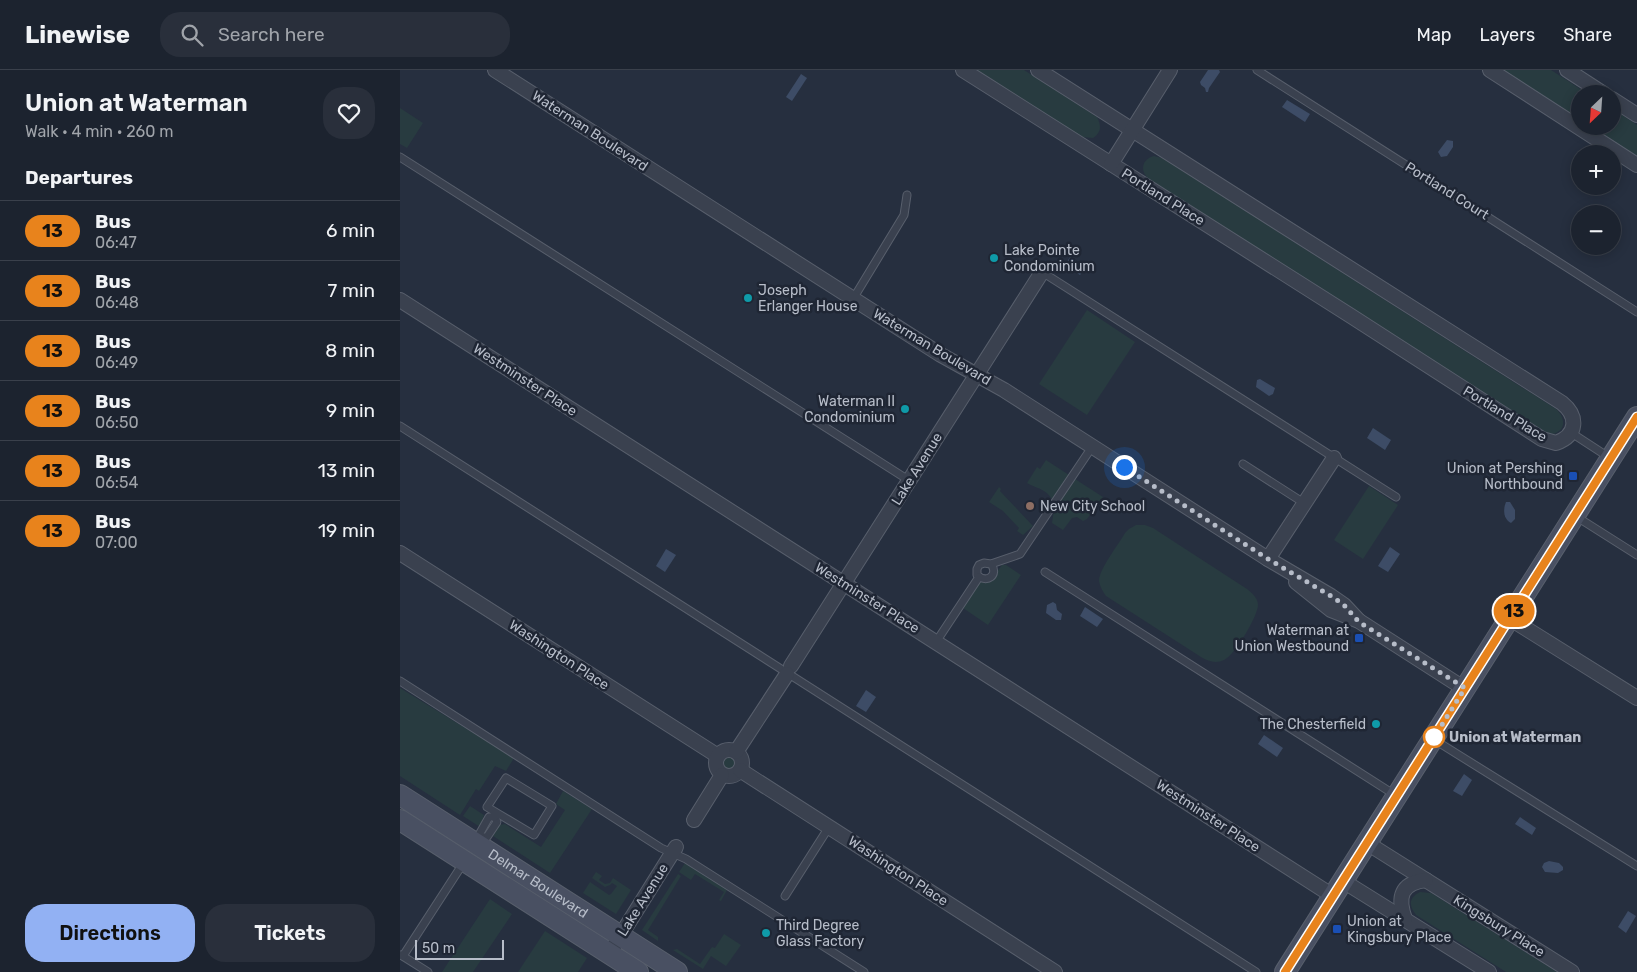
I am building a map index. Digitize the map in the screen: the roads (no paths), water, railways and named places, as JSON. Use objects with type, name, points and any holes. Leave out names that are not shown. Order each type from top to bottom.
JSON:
[{"type":"main road","points":[[1285,972],[1637,417]]},
{"type":"main road","name":"Delmar Boulevard","points":[[400,794],[479,840],[620,936],[677,972]]},
{"type":"main road","name":"Delmar Boulevard","points":[[400,820],[638,972]]},
{"type":"street","name":"Waterman Boulevard","points":[[495,70],[941,355],[1004,390],[1268,559],[1338,600],[1359,622],[1465,688]]},
{"type":"street","name":"Portland Place","points":[[963,70],[1542,439],[1556,443],[1566,437],[1573,428],[1574,418],[1569,409],[1562,403],[1038,70]]},
{"type":"street","points":[[1111,164],[1170,70]]},
{"type":"street","points":[[1490,70],[1637,164]]},
{"type":"street","points":[[1567,70],[1590,85]]},
{"type":"street","points":[[1621,105],[1637,115]]},
{"type":"street","name":"Lake Avenue","points":[[736,752],[1042,272]]},
{"type":"street","name":"Westminster Place","points":[[400,300],[936,642],[1338,888]]},
{"type":"street","points":[[1268,559],[1334,458]]},
{"type":"street","name":"Washington Place","points":[[400,553],[718,756]]},
{"type":"street","points":[[1509,618],[1637,698]]},
{"type":"street","points":[[728,750],[736,752],[742,762],[740,770],[734,776],[722,775],[717,768],[716,760],[718,756],[728,750]]},
{"type":"street","name":"Washington Place","points":[[740,770],[1055,972]]},
{"type":"street","points":[[694,820],[722,775]]},
{"type":"street","name":"Kingsbury Place","points":[[1367,843],[1572,972]]},
{"type":"street","name":"Lake Avenue","points":[[609,954],[675,850]]},
{"type":"street","points":[[1405,919],[1400,907],[1401,897],[1408,886],[1426,880]]},
{"type":"street","points":[[1338,888],[1405,919],[1489,972]]},
{"type":"lane","name":"Portland Court","points":[[1257,70],[1637,312]]},
{"type":"lane","points":[[400,157],[910,481]]},
{"type":"lane","points":[[853,299],[903,218],[907,195]]},
{"type":"lane","points":[[1042,272],[1396,497]]},
{"type":"lane","points":[[400,426],[789,670],[1256,972]]},
{"type":"lane","points":[[1570,432],[1611,458]]},
{"type":"lane","points":[[991,564],[994,571],[991,578],[986,580],[977,575],[977,569],[984,563],[991,564],[1020,554],[1092,447]]},
{"type":"lane","points":[[1243,464],[1304,503]]},
{"type":"lane","points":[[1574,515],[1637,555]]},
{"type":"lane","points":[[1045,572],[1396,796]]},
{"type":"lane","points":[[936,642],[979,577]]},
{"type":"lane","points":[[400,681],[661,848],[675,850],[686,859],[864,972]]},
{"type":"lane","points":[[1433,739],[1637,866]]},
{"type":"lane","points":[[428,972],[401,955],[479,840],[480,833],[490,817],[496,815],[534,835],[552,806],[506,778],[487,807],[496,815]]},
{"type":"lane","points":[[785,896],[828,827]]},
{"type":"water","points":[[1208,70],[1219,70],[1220,72],[1208,92],[1206,92],[1200,82]]},
{"type":"water","points":[[801,74],[807,78],[792,101],[786,97]]},
{"type":"water","points":[[1287,100],[1310,114],[1305,122],[1282,107]]},
{"type":"water","points":[[1447,140],[1453,141],[1453,147],[1447,156],[1441,157],[1438,152]]},
{"type":"water","points":[[1070,257],[1086,267],[1080,275],[1065,265]]},
{"type":"water","points":[[1260,379],[1275,388],[1273,394],[1269,396],[1256,387],[1257,380]]},
{"type":"water","points":[[1373,428],[1391,440],[1385,450],[1367,438]]},
{"type":"water","points":[[1506,502],[1510,502],[1515,510],[1515,519],[1511,523],[1504,514]]},
{"type":"water","points":[[1390,547],[1400,554],[1388,572],[1378,566]]},
{"type":"water","points":[[666,549],[676,555],[665,572],[656,566]]},
{"type":"water","points":[[1053,602],[1056,604],[1057,610],[1062,614],[1061,620],[1056,620],[1046,613],[1047,605]]},
{"type":"water","points":[[1085,607],[1103,619],[1097,627],[1080,616]]},
{"type":"water","points":[[866,690],[876,697],[866,712],[856,706]]},
{"type":"water","points":[[1264,735],[1283,748],[1277,757],[1258,744]]},
{"type":"water","points":[[1464,774],[1472,780],[1462,796],[1453,791]]},
{"type":"water","points":[[1520,817],[1536,828],[1532,835],[1515,824]]},
{"type":"water","points":[[1549,861],[1559,863],[1563,870],[1558,873],[1545,872],[1542,867],[1544,863]]},
{"type":"water","points":[[1628,911],[1636,916],[1626,933],[1618,927]]},
{"type":"place","name":"Lake Pointe Condominium","points":[[994,258]]},
{"type":"place","name":"Joseph Erlanger House","points":[[748,298]]},
{"type":"place","name":"Waterman II Condominium","points":[[905,409]]},
{"type":"place","name":"Union at Pershing Northbound","points":[[1573,476]]},
{"type":"place","name":"New City School","points":[[1030,506]]},
{"type":"place","name":"Waterman at Union Westbound","points":[[1359,638]]},
{"type":"place","name":"The Chesterfield","points":[[1376,724]]},
{"type":"place","name":"Union at Waterman","points":[[1434,737]]},
{"type":"place","name":"Union at Kingsbury Place","points":[[1337,929]]},
{"type":"place","name":"Third Degree Glass Factory","points":[[766,933]]}]
